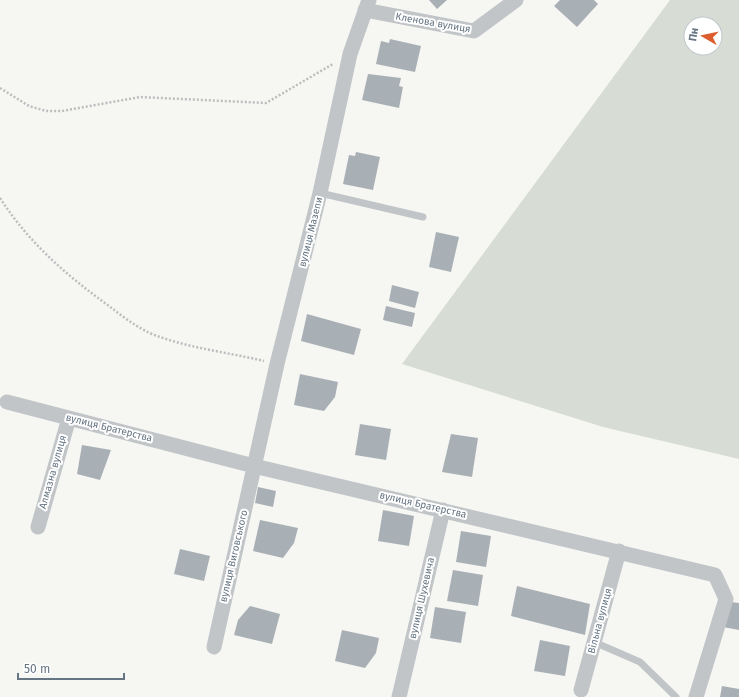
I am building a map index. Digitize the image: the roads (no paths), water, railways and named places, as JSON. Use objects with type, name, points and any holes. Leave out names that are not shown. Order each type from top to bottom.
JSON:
[{"type":"street","name":"Кленова вулиця","points":[[367,5],[474,31],[516,0]]},
{"type":"street","name":"вулиця Мазепи","points":[[254,466],[320,193],[350,54],[367,5]]},
{"type":"street","name":"вулиця Братерства","points":[[7,402],[254,466],[619,551],[715,575],[726,599],[696,697]]},
{"type":"street","name":"Алмазна вулиця","points":[[38,527],[68,418]]},
{"type":"street","name":"вулиця Виговського","points":[[214,647],[254,466]]},
{"type":"street","name":"вулиця Шухевича","points":[[400,692],[443,510]]},
{"type":"street","name":"Вільна вулиця","points":[[581,690],[619,551]]},
{"type":"lane","points":[[320,193],[423,217]]},
{"type":"lane","points":[[594,642],[640,662],[676,697]]}]
